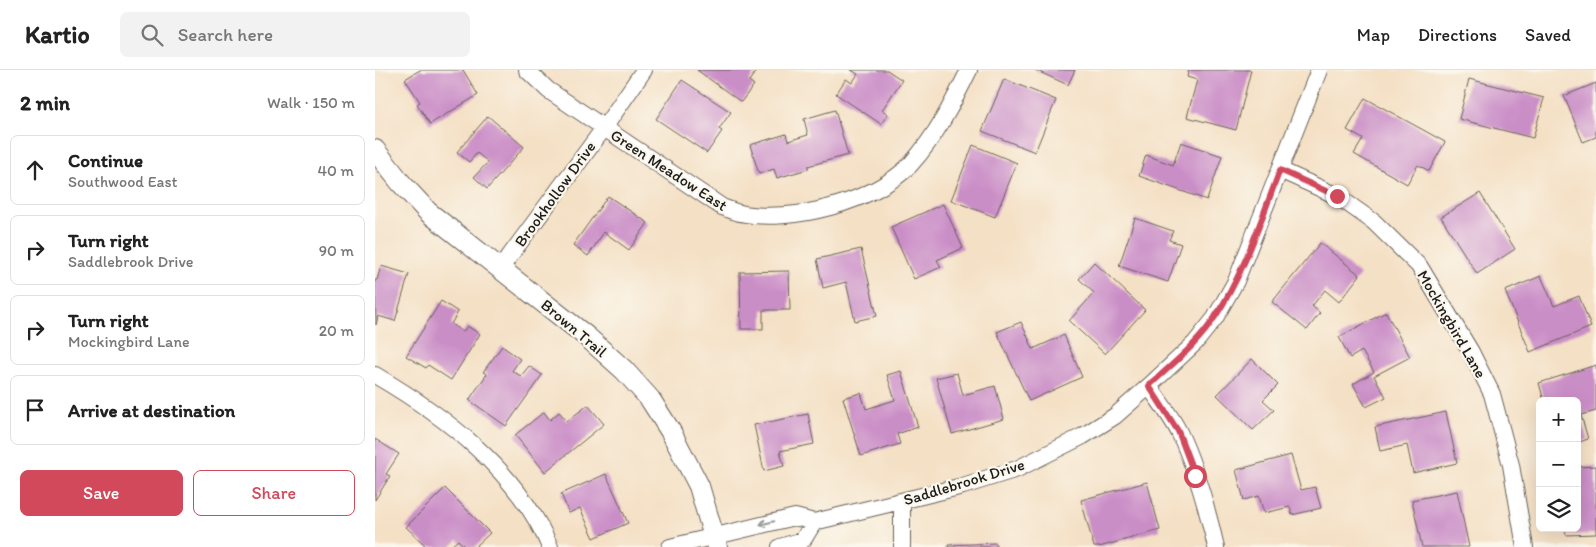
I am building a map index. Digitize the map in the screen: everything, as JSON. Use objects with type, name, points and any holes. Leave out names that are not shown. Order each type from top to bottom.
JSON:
[{"type":"street","name":"Green Meadow East","points":[[527,70],[547,90],[722,207],[740,213],[783,216],[806,213],[856,199],[879,188],[909,166],[927,145],[952,105],[969,70]]},
{"type":"street","name":"Brookhollow Drive","points":[[500,269],[604,128],[643,70]]},
{"type":"street","name":"Saddlebrook Drive","points":[[670,547],[715,541],[795,517],[814,522],[963,486],[1017,469],[1083,436],[1115,416],[1195,343],[1215,318],[1236,281],[1319,70]]},
{"type":"street","name":"Brown Trail","points":[[375,150],[401,183],[428,212],[586,336],[624,370],[650,399],[671,432],[699,486],[715,541]]},
{"type":"street","name":"Mockingbird Lane","points":[[1280,170],[1337,196],[1375,222],[1420,267],[1471,352],[1492,394],[1511,465],[1525,547]]},
{"type":"street","points":[[375,376],[412,397],[450,425],[487,458],[518,493],[544,532],[550,547]]},
{"type":"street","points":[[1149,386],[1178,431],[1187,452],[1208,513],[1216,547]]},
{"type":"street","points":[[902,502],[903,547]]},
{"type":"street","points":[[780,547],[803,540],[814,522]]},
{"type":"building","points":[[420,70],[463,70],[478,95],[430,124],[417,104],[420,102],[405,79]]},
{"type":"building","points":[[697,70],[757,70],[749,81],[754,85],[741,102]]},
{"type":"building","points":[[851,70],[887,70],[902,80],[882,110],[888,114],[881,124],[836,94],[846,79],[852,83],[858,74]]},
{"type":"building","points":[[1035,70],[1075,70],[1068,85]]},
{"type":"building","points":[[1189,70],[1251,70],[1236,130],[1187,117],[1197,80],[1187,77]]},
{"type":"building","points":[[1004,79],[1056,100],[1035,152],[982,131]]},
{"type":"building","points":[[1469,79],[1544,98],[1533,138],[1459,119]]},
{"type":"building","points":[[682,80],[731,112],[719,129],[722,131],[707,153],[656,119]]},
{"type":"building","points":[[1596,83],[1596,137],[1583,142],[1564,96]]},
{"type":"building","points":[[1365,98],[1445,142],[1429,171],[1418,165],[1407,184],[1354,154],[1363,139],[1347,130]]},
{"type":"building","points":[[835,110],[848,155],[808,166],[808,169],[777,178],[774,169],[759,174],[750,145],[786,134],[788,141],[808,135],[804,119]]},
{"type":"building","points":[[488,116],[524,147],[487,189],[474,177],[488,162],[477,153],[469,162],[457,152]]},
{"type":"building","points":[[1181,142],[1222,156],[1207,200],[1139,176],[1146,155],[1173,165]]},
{"type":"building","points":[[973,145],[1017,163],[995,217],[951,200]]},
{"type":"building","points":[[1480,193],[1515,249],[1477,274],[1441,217]]},
{"type":"building","points":[[608,196],[648,223],[629,250],[604,232],[588,256],[573,245]]},
{"type":"building","points":[[943,204],[963,248],[937,260],[941,267],[914,279],[891,227]]},
{"type":"building","points":[[1135,218],[1173,231],[1169,240],[1181,244],[1168,282],[1119,266]]},
{"type":"building","points":[[1320,243],[1360,275],[1339,302],[1325,290],[1312,306],[1320,313],[1307,330],[1272,302]]},
{"type":"building","points":[[861,249],[877,316],[855,321],[846,282],[823,288],[817,259]]},
{"type":"building","points":[[1094,262],[1145,310],[1105,354],[1069,321],[1094,293],[1079,279]]},
{"type":"building","points":[[381,266],[409,274],[395,321],[378,316],[376,325],[375,280],[377,280]]},
{"type":"building","points":[[789,271],[790,310],[763,310],[763,329],[741,329],[740,272]]},
{"type":"building","points":[[1541,276],[1554,306],[1579,296],[1591,327],[1530,352],[1505,291]]},
{"type":"building","points":[[441,301],[458,312],[451,324],[463,332],[467,326],[480,334],[451,380],[428,365],[426,368],[406,356]]},
{"type":"building","points":[[1386,312],[1410,357],[1374,376],[1386,397],[1366,407],[1353,384],[1374,372],[1362,351],[1350,358],[1339,337]]},
{"type":"building","points":[[1021,322],[1033,349],[1064,335],[1082,377],[1029,401],[997,332]]},
{"type":"building","points":[[502,346],[520,359],[512,371],[521,376],[529,366],[542,375],[506,426],[469,400],[487,374],[483,372]]},
{"type":"building","points":[[1252,359],[1278,385],[1263,400],[1274,410],[1253,430],[1217,395]]},
{"type":"building","points":[[1596,365],[1596,411],[1581,415],[1581,397],[1543,397],[1539,383]]},
{"type":"building","points":[[901,371],[918,427],[897,434],[900,444],[861,456],[843,398],[861,393],[866,409],[895,400],[887,375]]},
{"type":"building","points":[[957,373],[963,395],[995,386],[1004,419],[952,434],[936,378]]},
{"type":"building","points":[[588,405],[604,424],[545,472],[515,435],[544,412],[550,420],[559,412],[567,421]]},
{"type":"building","points":[[1446,412],[1457,463],[1413,473],[1407,445],[1380,451],[1375,427]]},
{"type":"building","points":[[808,414],[814,444],[780,451],[784,466],[764,471],[754,425]]},
{"type":"building","points":[[1581,415],[1588,439],[1581,442]]},
{"type":"building","points":[[375,439],[399,454],[386,474],[390,476],[375,500]]},
{"type":"building","points":[[1291,455],[1301,490],[1315,487],[1321,508],[1292,515],[1290,507],[1264,513],[1259,496],[1244,500],[1236,470]]},
{"type":"building","points":[[1596,466],[1596,534],[1566,535],[1566,532],[1581,532],[1581,467]]},
{"type":"building","points":[[606,474],[628,523],[594,538],[580,508],[569,513],[561,494]]},
{"type":"building","points":[[1147,482],[1160,530],[1094,547],[1081,500]]},
{"type":"building","points":[[445,488],[490,533],[475,547],[465,547],[458,540],[450,547],[427,547],[406,527]]},
{"type":"building","points":[[1457,491],[1469,547],[1422,547],[1412,500]]},
{"type":"building","points":[[996,543],[996,547],[948,547],[948,545]]},
{"type":"route","points":[[1195,476],[1178,431],[1149,386],[1195,343],[1215,318],[1236,281],[1280,170],[1337,196]]}]
